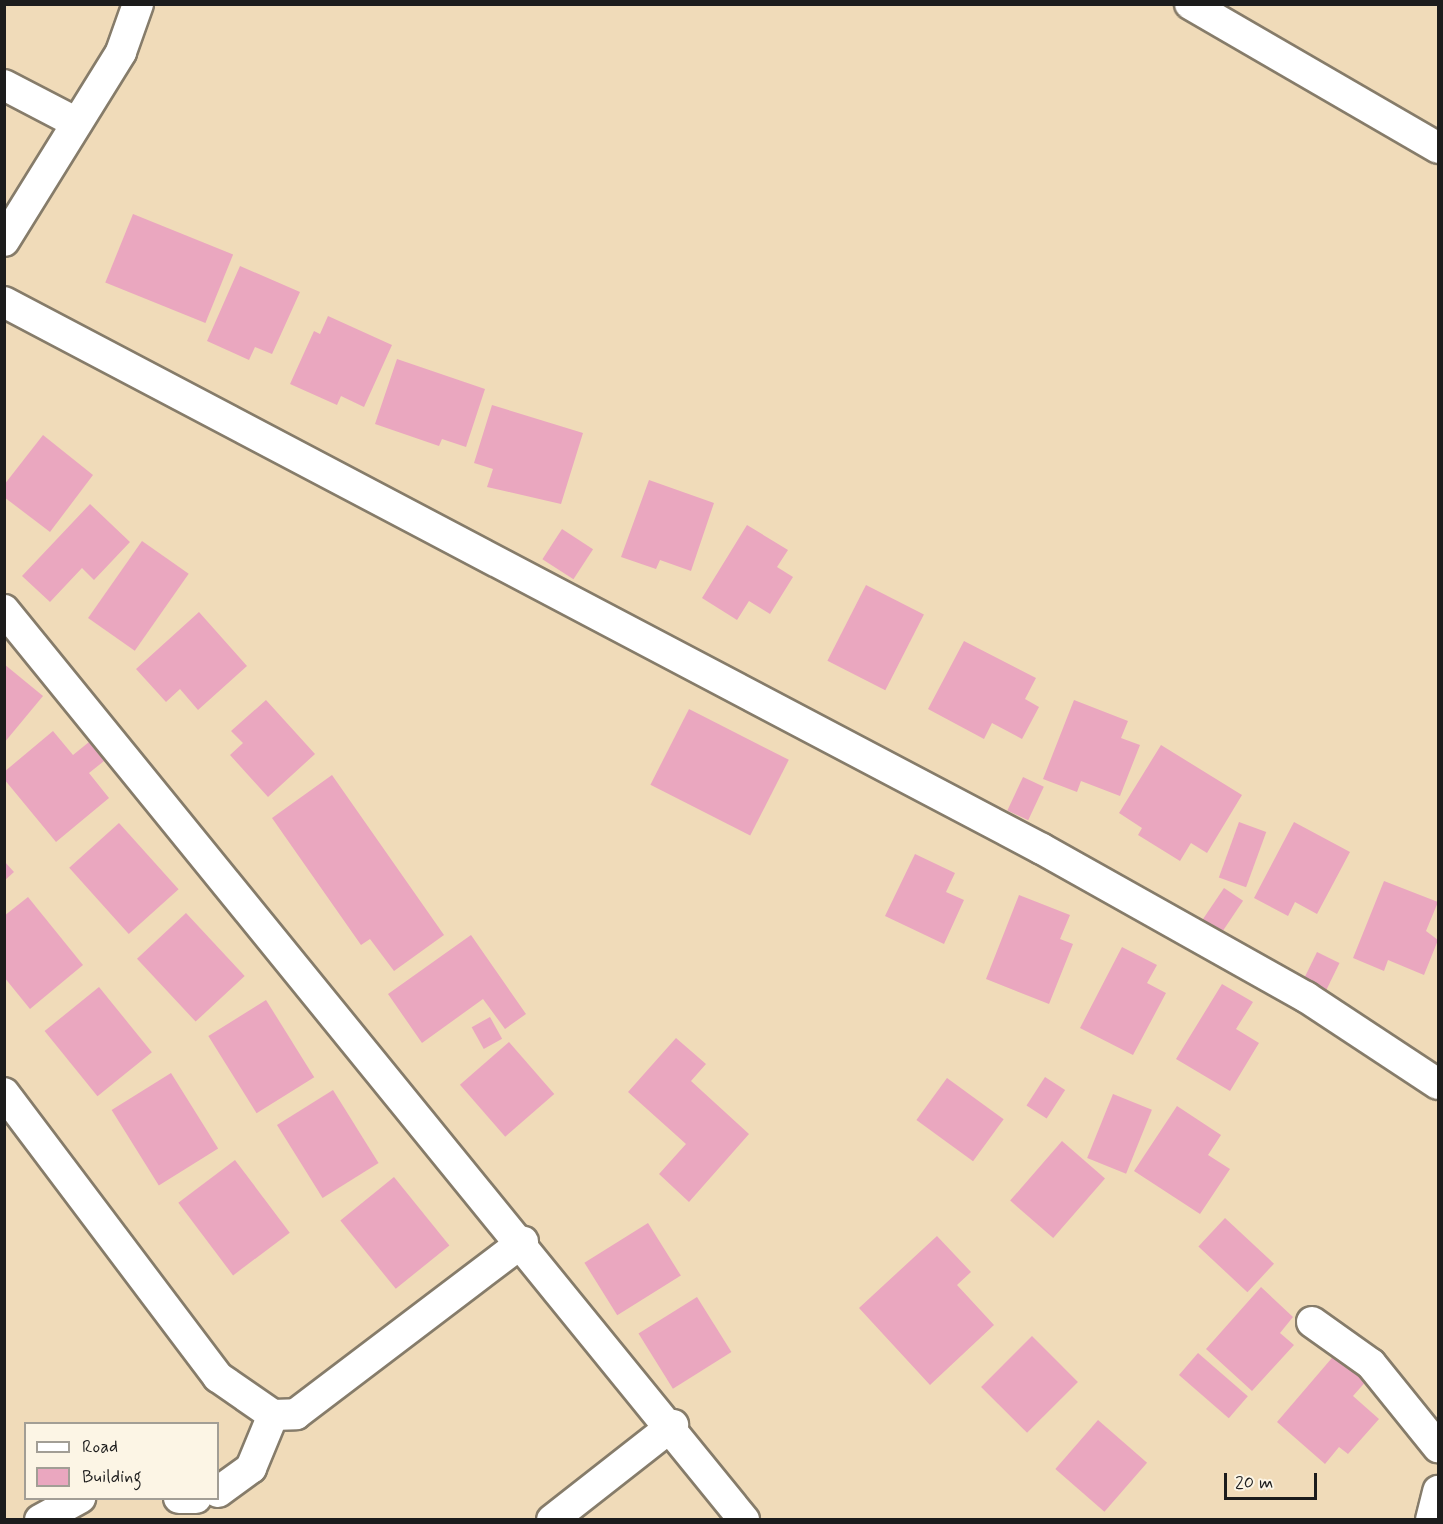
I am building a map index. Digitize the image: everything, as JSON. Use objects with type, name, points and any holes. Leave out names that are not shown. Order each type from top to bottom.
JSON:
[{"type":"street","points":[[4,241],[121,52],[138,4]]},
{"type":"street","points":[[1190,4],[1438,148]]},
{"type":"street","points":[[4,85],[77,123]]},
{"type":"street","points":[[4,302],[1042,849],[1306,997],[1438,1084]]},
{"type":"street","points":[[4,610],[673,1425],[744,1520]]},
{"type":"street","points":[[4,1093],[218,1377],[273,1415],[296,1414],[523,1242]]},
{"type":"street","points":[[1312,1322],[1371,1364],[1438,1447]]},
{"type":"street","points":[[219,1491],[251,1468],[273,1415]]},
{"type":"street","points":[[552,1520],[673,1425]]},
{"type":"street","points":[[1431,1520],[1438,1491]]},
{"type":"street","points":[[40,1520],[76,1500]]},
{"type":"building","points":[[133,214],[233,254],[205,323],[105,283]]},
{"type":"building","points":[[240,266],[300,292],[272,354],[255,347],[249,360],[207,341]]},
{"type":"building","points":[[328,316],[392,345],[364,407],[341,396],[337,405],[290,384],[314,331],[320,334]]},
{"type":"building","points":[[397,359],[485,389],[466,447],[442,439],[439,446],[375,424]]},
{"type":"building","points":[[492,405],[583,433],[561,504],[487,487],[493,469],[474,463]]},
{"type":"building","points":[[43,435],[93,475],[50,532],[4,497],[4,485]]},
{"type":"building","points":[[649,480],[714,503],[691,571],[660,560],[656,569],[621,557]]},
{"type":"building","points":[[90,504],[130,542],[94,580],[82,568],[50,602],[22,576]]},
{"type":"building","points":[[747,525],[788,550],[777,567],[793,577],[770,614],[749,601],[737,620],[702,598]]},
{"type":"building","points":[[562,529],[593,549],[573,579],[542,559]]},
{"type":"building","points":[[142,541],[189,574],[135,651],[88,618]]},
{"type":"building","points":[[866,585],[924,615],[885,690],[827,661]]},
{"type":"building","points":[[199,612],[247,666],[198,710],[180,689],[166,702],[136,669]]},
{"type":"building","points":[[964,641],[1036,678],[1025,699],[1039,707],[1022,739],[992,723],[984,739],[928,709]]},
{"type":"building","points":[[4,664],[43,696],[4,743]]},
{"type":"building","points":[[266,700],[315,754],[268,797],[230,755],[243,743],[231,731]]},
{"type":"building","points":[[1074,700],[1128,721],[1121,738],[1140,745],[1120,796],[1081,781],[1077,792],[1043,779]]},
{"type":"building","points":[[689,709],[789,760],[750,836],[650,785]]},
{"type":"building","points":[[53,731],[73,755],[89,742],[104,761],[89,773],[109,798],[56,842],[4,779],[4,772]]},
{"type":"building","points":[[1161,745],[1242,795],[1207,853],[1191,843],[1180,861],[1138,835],[1142,828],[1119,813]]},
{"type":"building","points":[[332,775],[444,935],[394,971],[370,939],[361,945],[272,818]]},
{"type":"building","points":[[1023,777],[1044,787],[1028,820],[1007,811]]},
{"type":"building","points":[[1239,822],[1266,832],[1246,887],[1219,877]]},
{"type":"building","points":[[1294,822],[1350,852],[1317,914],[1295,902],[1288,916],[1254,898]]},
{"type":"building","points":[[119,823],[179,889],[129,934],[69,868]]},
{"type":"building","points":[[915,854],[955,873],[946,892],[964,900],[944,944],[885,916]]},
{"type":"building","points":[[4,861],[14,872],[4,881]]},
{"type":"building","points":[[1384,881],[1438,902],[1426,931],[1438,940],[1424,975],[1388,960],[1384,971],[1353,958]]},
{"type":"building","points":[[1224,888],[1243,901],[1220,936],[1201,923]]},
{"type":"building","points":[[1019,895],[1070,915],[1060,939],[1073,944],[1049,1004],[986,979]]},
{"type":"building","points":[[28,897],[83,965],[30,1009],[4,977],[4,916]]},
{"type":"building","points":[[186,913],[245,976],[196,1022],[137,959]]},
{"type":"building","points":[[471,935],[526,1014],[505,1029],[483,999],[422,1043],[388,994]]},
{"type":"building","points":[[1122,947],[1157,965],[1147,983],[1166,993],[1133,1055],[1080,1028]]},
{"type":"building","points":[[1317,952],[1339,963],[1326,990],[1304,979]]},
{"type":"building","points":[[1222,984],[1253,1002],[1236,1029],[1259,1043],[1230,1091],[1176,1059]]},
{"type":"building","points":[[99,987],[152,1052],[97,1096],[45,1031]]},
{"type":"building","points":[[266,1000],[314,1077],[257,1113],[208,1036]]},
{"type":"building","points":[[490,1017],[502,1039],[484,1049],[472,1027]]},
{"type":"building","points":[[676,1038],[706,1064],[691,1081],[749,1134],[689,1202],[659,1174],[686,1144],[628,1092]]},
{"type":"building","points":[[509,1042],[554,1094],[505,1137],[460,1085]]},
{"type":"building","points":[[171,1073],[218,1148],[159,1186],[112,1110]]},
{"type":"building","points":[[1045,1077],[1065,1090],[1047,1119],[1026,1106]]},
{"type":"building","points":[[947,1078],[1004,1119],[973,1161],[916,1120]]},
{"type":"building","points":[[333,1090],[379,1163],[323,1198],[277,1125]]},
{"type":"building","points":[[1113,1094],[1152,1110],[1126,1174],[1087,1158]]},
{"type":"building","points":[[1177,1106],[1221,1135],[1208,1155],[1230,1169],[1200,1214],[1134,1171]]},
{"type":"building","points":[[1062,1141],[1105,1178],[1053,1238],[1010,1201]]},
{"type":"building","points":[[235,1160],[290,1233],[233,1275],[178,1203]]},
{"type":"building","points":[[394,1177],[449,1245],[396,1289],[340,1220]]},
{"type":"building","points":[[1225,1218],[1274,1264],[1247,1292],[1198,1247]]},
{"type":"building","points":[[648,1223],[681,1276],[617,1315],[584,1263]]},
{"type":"building","points":[[937,1236],[971,1272],[957,1285],[994,1325],[930,1385],[859,1308]]},
{"type":"building","points":[[1261,1287],[1293,1317],[1280,1333],[1294,1345],[1252,1391],[1206,1349]]},
{"type":"building","points":[[697,1297],[731,1352],[673,1389],[638,1334]]},
{"type":"building","points":[[1032,1336],[1078,1382],[1027,1433],[981,1387]]},
{"type":"building","points":[[1337,1352],[1368,1379],[1353,1396],[1379,1419],[1348,1454],[1339,1447],[1325,1464],[1277,1422]]},
{"type":"building","points":[[1198,1353],[1248,1396],[1229,1418],[1179,1375]]},
{"type":"building","points":[[1098,1420],[1147,1463],[1104,1512],[1055,1469]]}]
